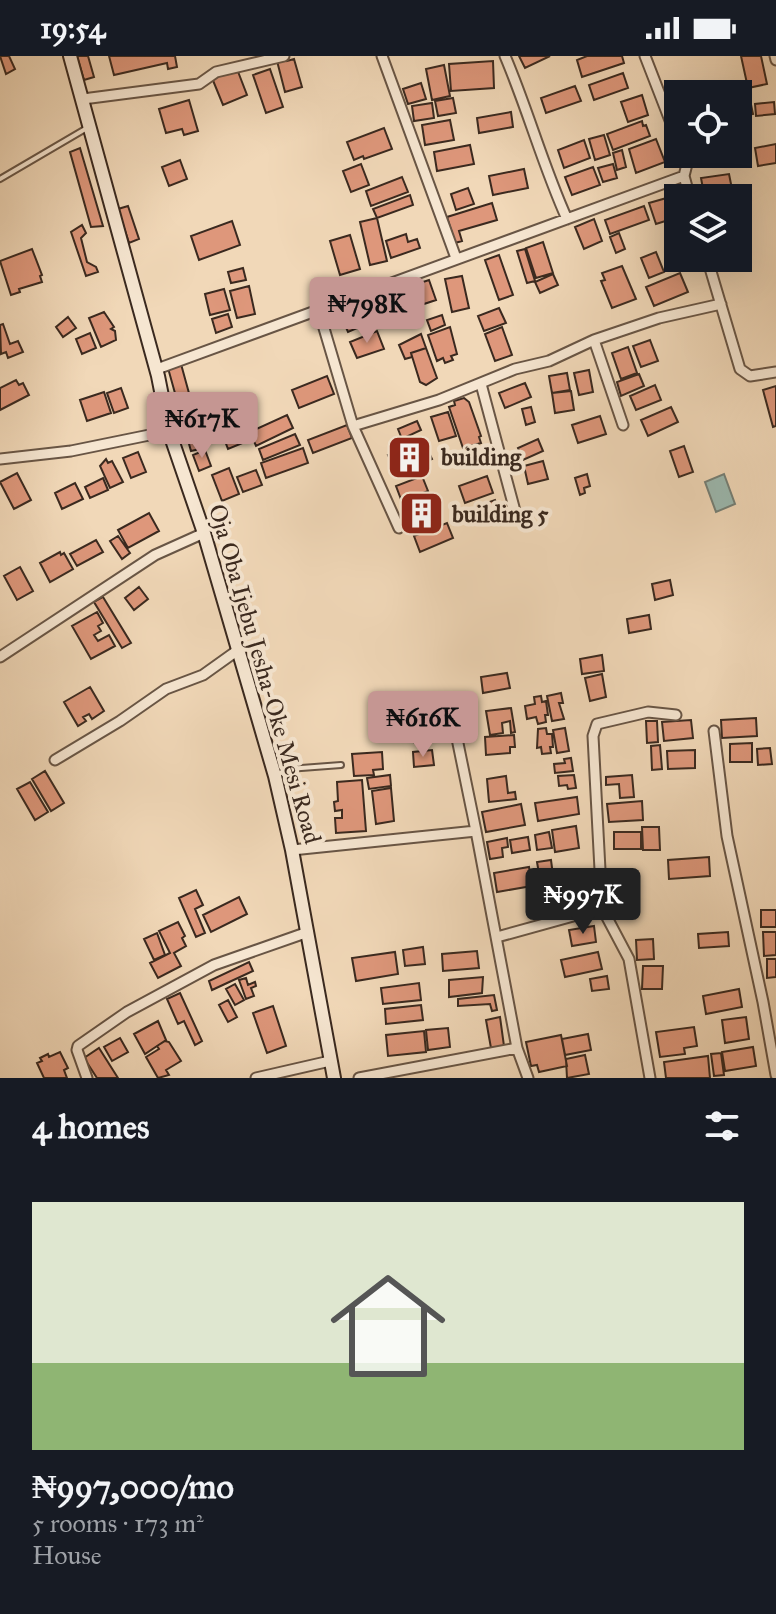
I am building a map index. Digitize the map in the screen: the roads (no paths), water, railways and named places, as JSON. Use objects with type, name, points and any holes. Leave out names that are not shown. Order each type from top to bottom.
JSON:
[{"type":"main road","name":"Oja Oba Ijebu Jesha-Oke Mesi Road","points":[[70,56],[157,369],[169,431],[204,533],[275,776],[292,850],[334,1078]]},
{"type":"street","points":[[83,99],[199,84],[216,72],[284,56]]},
{"type":"street","points":[[382,56],[456,258]]},
{"type":"street","points":[[505,56],[521,92],[550,183],[567,219]]},
{"type":"street","points":[[645,56],[664,105]]},
{"type":"street","points":[[686,168],[686,184]]},
{"type":"street","points":[[157,369],[684,176]]},
{"type":"street","points":[[711,272],[740,369],[750,376],[776,372]]},
{"type":"street","points":[[353,426],[481,384],[515,369],[549,361],[594,340],[659,318],[721,304]]},
{"type":"street","points":[[318,308],[353,426],[399,528]]},
{"type":"street","points":[[594,340],[623,425]]},
{"type":"street","points":[[481,384],[515,511]]},
{"type":"street","points":[[0,459],[71,451],[169,431]]},
{"type":"street","points":[[0,657],[155,555],[204,533]]},
{"type":"street","points":[[55,760],[166,689],[203,675],[238,650]]},
{"type":"street","points":[[650,1078],[629,959],[602,908],[594,728],[597,724],[648,712],[676,715]]},
{"type":"street","points":[[453,719],[517,1048],[528,1078]]},
{"type":"street","points":[[714,731],[727,836],[776,1075]]},
{"type":"street","points":[[292,850],[476,831]]},
{"type":"street","points":[[497,937],[602,908]]},
{"type":"street","points":[[87,1078],[78,1046],[110,1022],[214,965],[308,932]]},
{"type":"street","points":[[359,1078],[517,1048]]},
{"type":"street","points":[[256,1078],[330,1061]]},
{"type":"lane","points":[[0,179],[90,127]]},
{"type":"lane","points":[[275,776],[288,769],[341,765]]},
{"type":"water","points":[[724,474],[735,504],[716,512],[705,482]]},
{"type":"place","name":"building","points":[[410,457]]},
{"type":"place","name":"building 5","points":[[421,514]]}]
